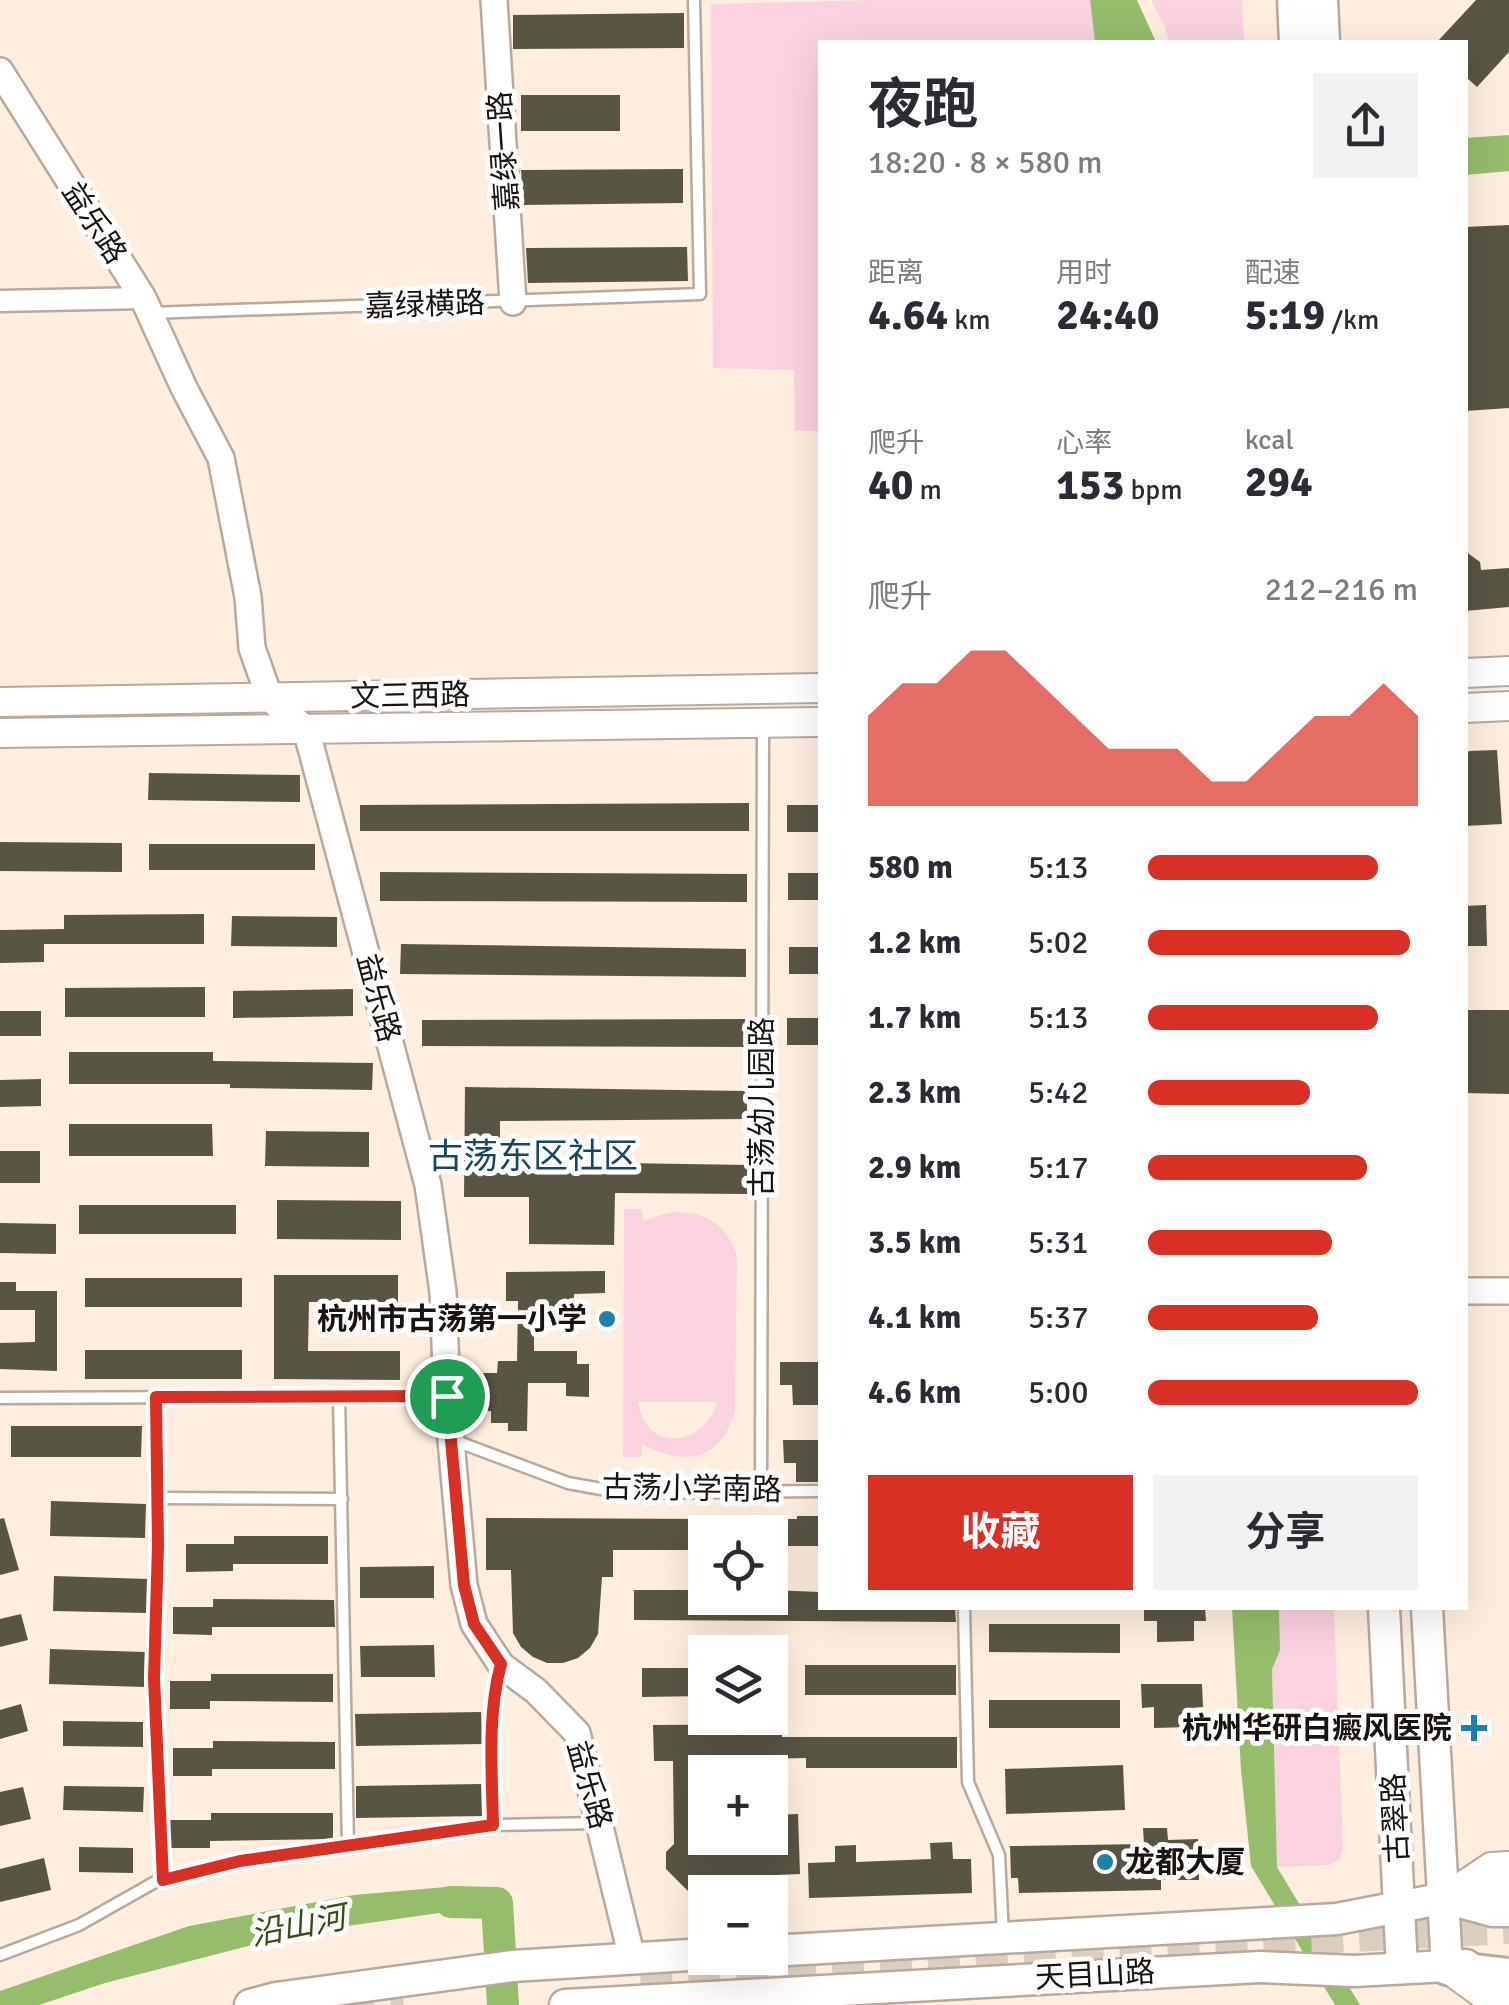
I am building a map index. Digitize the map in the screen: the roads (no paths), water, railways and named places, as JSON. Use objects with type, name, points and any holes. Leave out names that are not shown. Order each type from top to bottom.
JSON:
[{"type":"highway","points":[[1445,1898],[1509,1893]]},
{"type":"highway","points":[[1447,1968],[1509,1975]]},
{"type":"main road","points":[[1293,0],[1296,40]]},
{"type":"main road","points":[[1322,0],[1324,40]]},
{"type":"main road","points":[[1468,673],[1509,671]]},
{"type":"main road","name":"文三西路","points":[[0,702],[818,688]]},
{"type":"main road","points":[[1468,708],[1509,706]]},
{"type":"main road","name":"文三西路","points":[[0,733],[818,722]]},
{"type":"main road","name":"古翠路","points":[[1384,1610],[1402,1968]]},
{"type":"main road","name":"古翠路","points":[[1427,1610],[1447,1968]]},
{"type":"main road","name":"天目山路","points":[[788,1950],[1336,1919],[1445,1898],[1491,1867],[1509,1866]]},
{"type":"main road","name":"天目山路","points":[[1445,1898],[1493,1911],[1509,1911]]},
{"type":"main road","points":[[250,2005],[456,1972],[688,1955]]},
{"type":"main road","name":"天目山路","points":[[564,2005],[1260,1967],[1447,1968],[1509,1960]]},
{"type":"main road","points":[[1447,1968],[1494,2002],[1509,2002]]},
{"type":"street","name":"嘉绿一路","points":[[494,0],[514,302]]},
{"type":"street","name":"益乐路","points":[[0,71],[146,306],[221,458],[248,597],[252,648],[270,699]]},
{"type":"street","name":"嘉绿横路","points":[[0,301],[146,306]]},
{"type":"street","points":[[270,699],[306,729]]},
{"type":"street","name":"益乐路","points":[[306,729],[428,1185],[443,1292],[447,1396],[464,1585],[474,1624],[501,1664],[536,1691],[577,1733],[632,1958]]},
{"type":"street","points":[[1468,1291],[1509,1291]]},
{"type":"lane","name":"嘉绿横路","points":[[146,306],[514,302],[700,294],[694,0]]},
{"type":"lane","name":"古荡幼儿园路","points":[[761,1491],[763,723]]},
{"type":"lane","points":[[0,1398],[447,1396]]},
{"type":"lane","points":[[156,1397],[154,1678],[163,1880]]},
{"type":"lane","points":[[340,1397],[348,1844]]},
{"type":"lane","name":"古荡小学南路","points":[[452,1440],[568,1483],[623,1493],[818,1492]]},
{"type":"lane","points":[[158,1498],[342,1499]]},
{"type":"lane","points":[[964,1610],[968,1782],[999,1856],[1003,1938]]},
{"type":"lane","points":[[493,1825],[493,1735],[501,1664]]},
{"type":"lane","points":[[0,1955],[79,1924],[163,1880],[240,1861],[493,1825],[600,1823]]},
{"type":"water","points":[[1090,0],[1137,0],[1155,40],[1095,40]]},
{"type":"water","points":[[1509,135],[1509,171],[1468,175],[1468,138]]},
{"type":"water","points":[[1232,1610],[1279,1610],[1280,1650],[1272,1669],[1277,1867],[1360,2005],[1335,2005],[1251,1866]]},
{"type":"water","points":[[446,1887],[493,1890],[491,1912],[446,1912],[298,1933],[105,1983],[39,2005],[0,2005],[0,1991],[189,1926],[354,1895]]},
{"type":"waterway","name":"沿山河","points":[[451,1902],[497,1903],[503,2005]]},
{"type":"tunnel","points":[[640,1973],[1509,1928]]},
{"type":"tunnel","points":[[342,2005],[402,1994]]},
{"type":"place","name":"杭州市古荡第一小学","points":[[607,1319]]},
{"type":"place","name":"杭州华研白癜风医院","points":[[1474,1728]]},
{"type":"place","name":"龙都大厦","points":[[1105,1862]]},
{"type":"district","name":"古荡东区社区","points":[[533,1156]]}]
